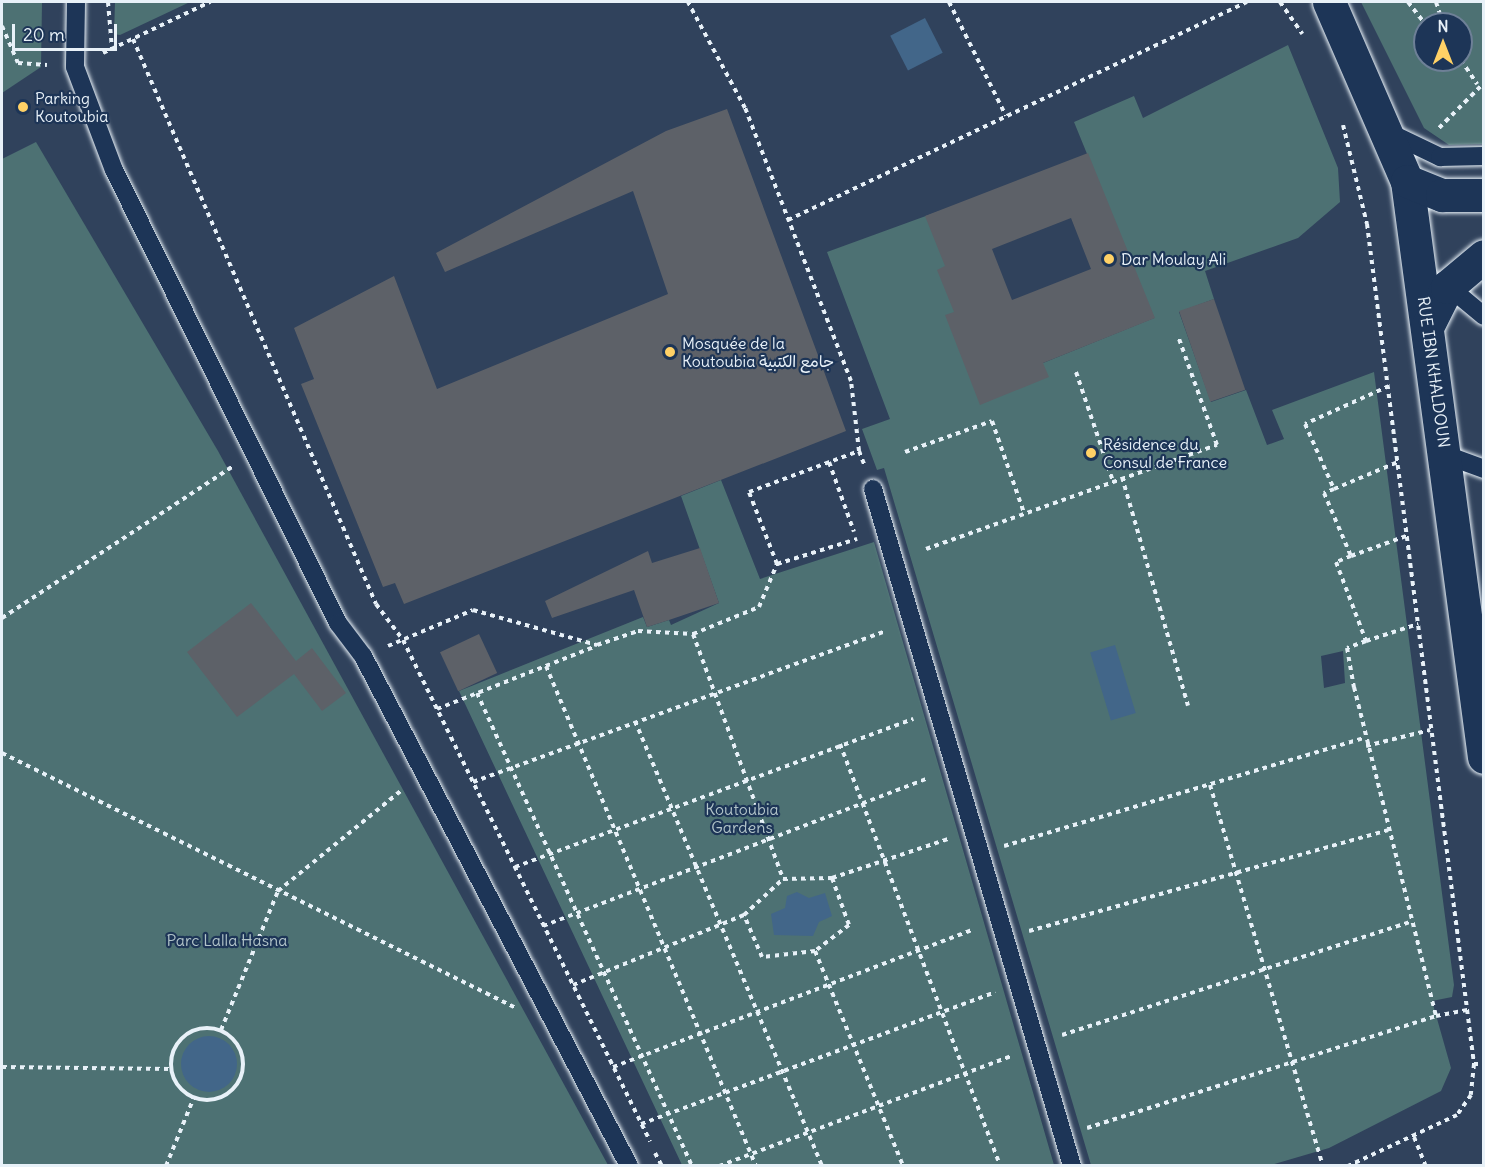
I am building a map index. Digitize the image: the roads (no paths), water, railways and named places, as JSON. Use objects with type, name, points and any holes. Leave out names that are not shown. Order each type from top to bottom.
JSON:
[{"type":"main road","name":"RUE IBN KHALDOUN","points":[[1329,2],[1407,181],[1446,455],[1484,758]]},
{"type":"main road","points":[[1407,181],[1442,195],[1484,195]]},
{"type":"main road","points":[[1427,327],[1447,287],[1484,256]]},
{"type":"lane","points":[[76,2],[75,67],[114,170],[259,454],[338,623],[363,656],[628,1166]]},
{"type":"lane","points":[[1387,131],[1419,150],[1440,158],[1484,156]]},
{"type":"lane","points":[[1418,258],[1447,287],[1484,316]]},
{"type":"lane","points":[[1446,455],[1484,469]]},
{"type":"lane","points":[[873,489],[1072,1166]]},
{"type":"water","points":[[925,18],[943,53],[908,70],[890,36]]},
{"type":"water","points":[[1115,645],[1136,713],[1111,720],[1090,653]]},
{"type":"water","points":[[797,892],[809,898],[825,893],[832,916],[819,922],[813,936],[774,935],[771,914],[785,908],[787,896]]},
{"type":"water","points":[[209,1036],[220,1038],[229,1044],[235,1053],[237,1064],[235,1075],[229,1084],[220,1090],[209,1092],[198,1090],[189,1084],[183,1075],[181,1064],[183,1053],[189,1044],[198,1038]]},
{"type":"place","name":"Parking Koutoubia","points":[[23,107]]},
{"type":"place","name":"Dar Moulay Ali","points":[[1109,259]]},
{"type":"place","name":"Mosquée de la Koutoubia جامع الكتبية","points":[[670,352]]},
{"type":"place","name":"Résidence du Consul de France","points":[[1091,453]]},
{"type":"park label","name":"Koutoubia Gardens","points":[[742,818]]},
{"type":"park label","name":"Parc Lalla Hasna","points":[[227,940]]}]
